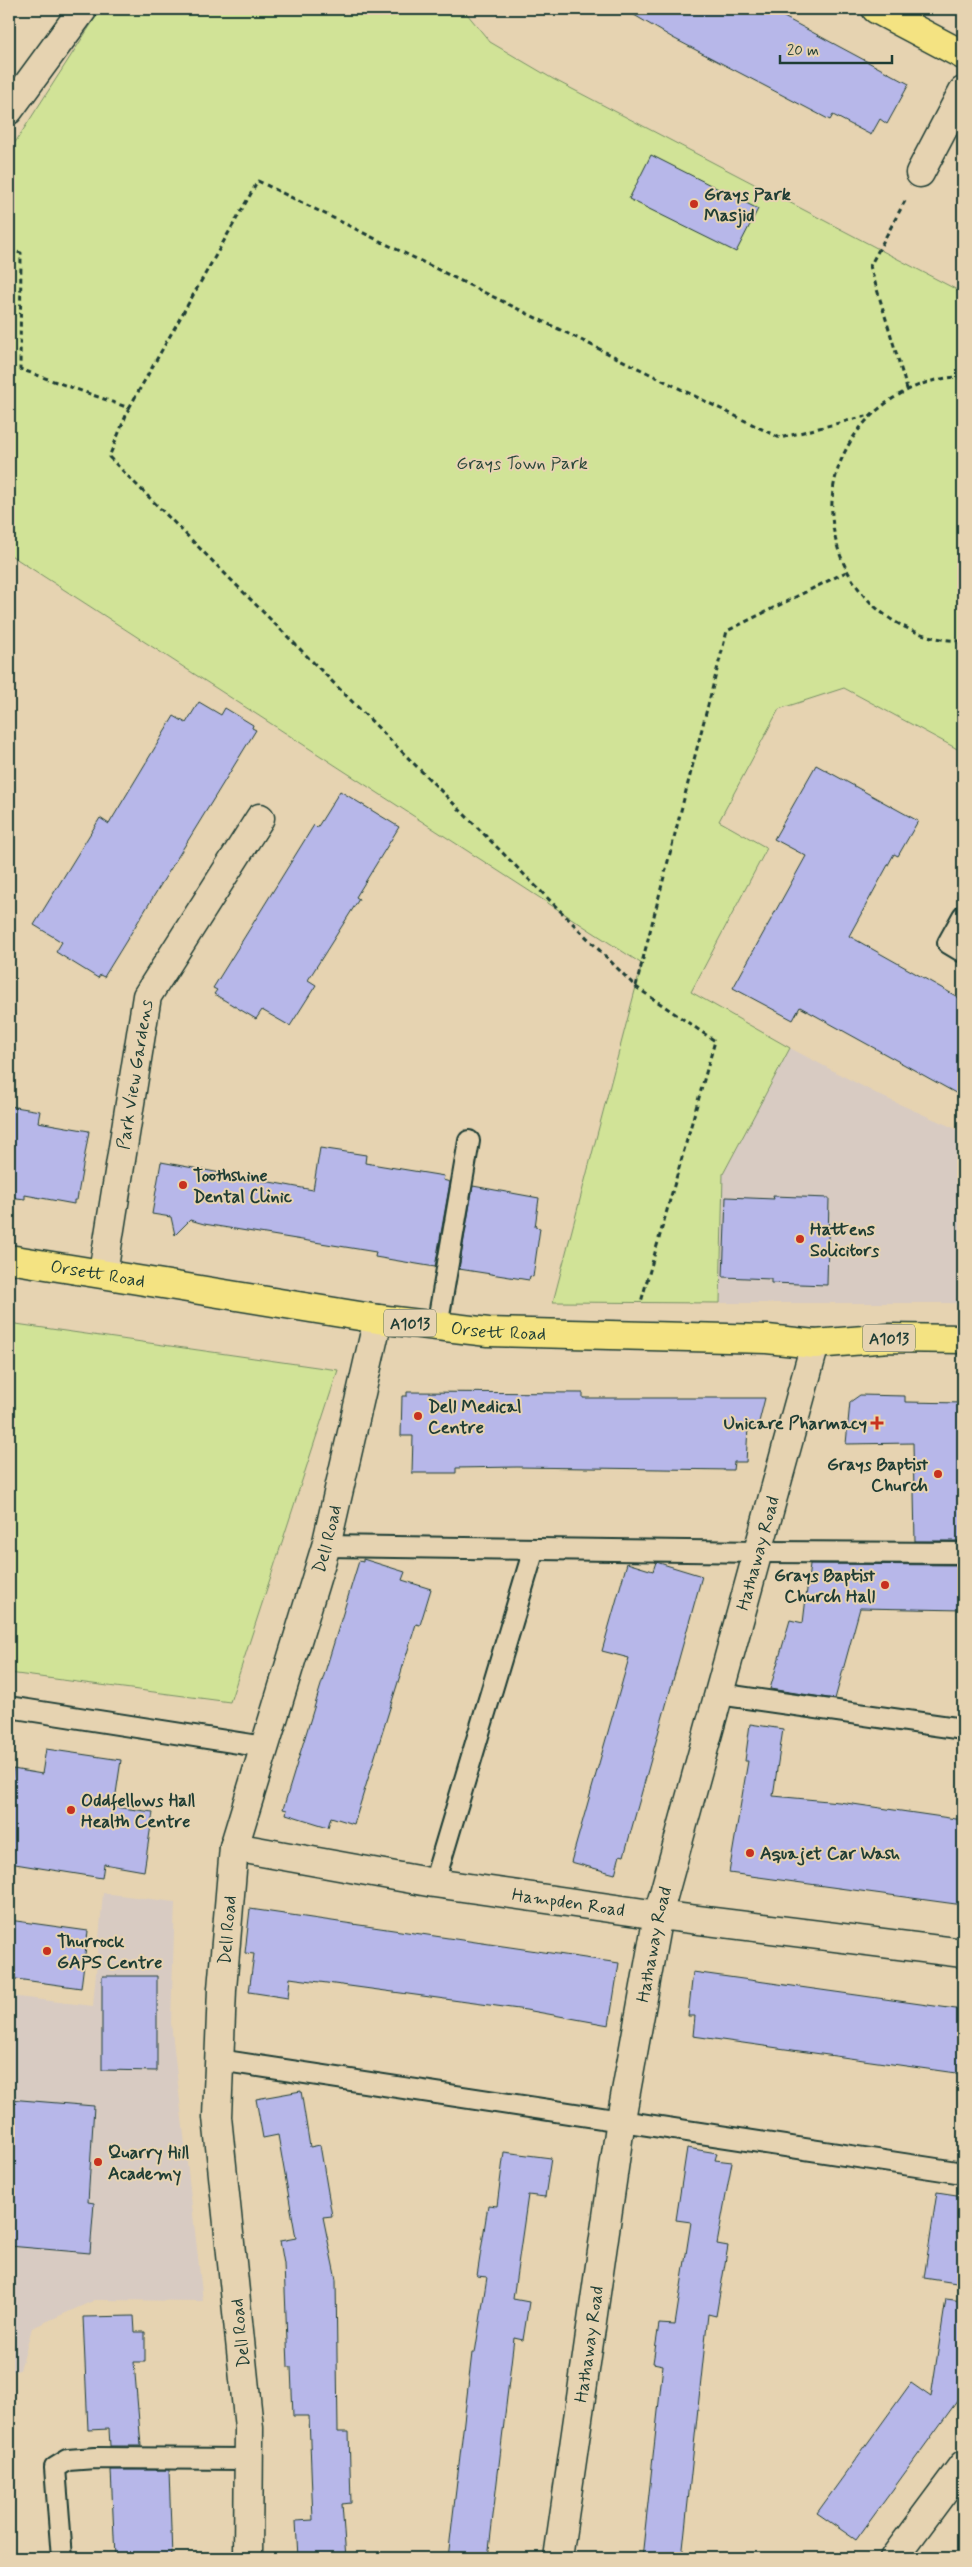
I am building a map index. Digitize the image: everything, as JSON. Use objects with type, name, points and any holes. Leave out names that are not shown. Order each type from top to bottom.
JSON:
[{"type":"main road","points":[[876,9],[963,55]]},
{"type":"main road","name":"Orsett Road","points":[[9,1258],[378,1319],[488,1332],[631,1337],[767,1338],[815,1344],[888,1338],[963,1339]]},
{"type":"street","points":[[9,110],[83,9]]},
{"type":"street","points":[[920,173],[963,91]]},
{"type":"street","name":"Park View Gardens","points":[[103,1273],[147,996],[260,818]]},
{"type":"street","name":"Dell Road","points":[[248,2558],[250,2428],[217,2117],[222,1989],[234,1847],[326,1546],[378,1319]]},
{"type":"street","name":"Hathaway Road","points":[[558,2558],[621,2119],[658,1915],[760,1552],[815,1344]]},
{"type":"street","name":"Hampden Road","points":[[234,1847],[434,1883],[658,1915],[963,1954]]},
{"type":"street","points":[[894,2558],[963,2465]]},
{"type":"lane","points":[[963,916],[948,943],[963,952]]},
{"type":"lane","points":[[437,1327],[469,1141]]},
{"type":"lane","points":[[326,1546],[963,1553]]},
{"type":"lane","points":[[434,1883],[534,1549]]},
{"type":"lane","points":[[719,1694],[963,1729]]},
{"type":"lane","points":[[9,1707],[265,1747]]},
{"type":"lane","points":[[219,2060],[963,2172]]},
{"type":"lane","points":[[62,2558],[55,2468],[68,2460],[95,2458],[249,2459]]},
{"type":"path","points":[[906,389],[870,266],[920,173]]},
{"type":"path","points":[[631,1337],[715,1041],[636,987],[109,457],[129,408],[258,180],[780,438],[870,414]]},
{"type":"path","points":[[9,250],[21,253],[20,369],[129,408]]},
{"type":"path","points":[[963,378],[947,377],[906,389],[870,414],[845,449],[832,489],[833,532],[846,572],[870,605],[903,628],[942,641],[963,641]]},
{"type":"path","points":[[636,987],[727,630],[846,572]]},
{"type":"shaded area","points":[[790,1048],[881,1096],[963,1132],[963,1303],[720,1303],[723,1174]]},
{"type":"shaded area","name":"Quarry Hill Academy","points":[[103,1893],[175,1902],[171,2023],[203,2301],[95,2300],[32,2328],[20,2370],[9,2372],[9,1996],[93,2006]]},
{"type":"green space","name":"Grays Town Park","points":[[101,9],[463,9],[490,42],[553,79],[963,293],[963,752],[844,688],[779,709],[719,821],[767,848],[691,992],[790,1048],[723,1174],[720,1303],[553,1302],[642,964],[9,554],[9,152]]},
{"type":"green space","points":[[9,1323],[338,1370],[230,1702],[9,1673]]},
{"type":"building","points":[[624,9],[769,9],[909,84],[887,124],[880,119],[871,135],[833,115],[830,120],[673,38]]},
{"type":"building","name":"Grays Park Masjid","points":[[651,155],[758,209],[736,252],[629,199]]},
{"type":"building","points":[[199,702],[221,715],[225,708],[253,725],[252,728],[256,730],[104,977],[100,975],[98,978],[56,952],[62,942],[34,925],[100,818],[109,824],[174,716],[186,723]]},
{"type":"building","points":[[816,765],[918,821],[898,856],[894,854],[849,936],[963,1000],[963,1097],[800,1007],[793,1020],[733,988],[806,856],[774,839]]},
{"type":"building","points":[[340,791],[399,827],[356,897],[359,899],[308,980],[316,985],[290,1026],[262,1010],[256,1019],[214,994],[217,990],[213,988],[314,825],[317,828]]},
{"type":"building","points":[[9,1106],[40,1111],[38,1122],[89,1131],[77,1200],[74,1200],[74,1204],[25,1195],[25,1199],[9,1197]]},
{"type":"building","points":[[320,1148],[366,1155],[365,1163],[444,1176],[443,1180],[450,1182],[435,1267],[375,1257],[376,1252],[204,1224],[190,1220],[175,1235],[171,1217],[152,1214],[161,1162],[313,1190]]},
{"type":"building","points":[[473,1186],[539,1198],[535,1227],[540,1228],[533,1277],[530,1276],[529,1280],[459,1269]]},
{"type":"building","points":[[773,1196],[829,1198],[827,1285],[771,1283],[771,1279],[723,1277],[726,1197],[774,1199]]},
{"type":"building","points":[[407,1392],[583,1393],[583,1398],[765,1398],[758,1426],[748,1427],[746,1462],[734,1462],[733,1470],[517,1467],[456,1468],[456,1473],[412,1473],[413,1436],[401,1436],[402,1396],[407,1396]]},
{"type":"building","name":"Grays Baptist Church","points":[[860,1395],[905,1396],[905,1402],[963,1403],[963,1541],[915,1541],[913,1443],[846,1444],[850,1402]]},
{"type":"building","points":[[363,1559],[405,1572],[402,1580],[431,1589],[420,1625],[416,1624],[354,1824],[331,1817],[328,1827],[286,1814],[287,1810],[283,1809],[359,1561],[363,1562]]},
{"type":"building","points":[[656,1562],[702,1576],[624,1856],[620,1855],[615,1874],[571,1862],[629,1658],[602,1651],[627,1563],[653,1571]]},
{"type":"building","points":[[810,1564],[963,1565],[963,1610],[860,1608],[835,1699],[770,1689],[790,1620],[803,1623]]},
{"type":"building","points":[[750,1724],[783,1729],[773,1796],[839,1802],[963,1820],[963,1905],[729,1873],[748,1761],[745,1761]]},
{"type":"building","name":"Oddfellows Hall Health Centre","points":[[46,1749],[121,1760],[114,1807],[153,1812],[144,1871],[104,1864],[102,1878],[9,1863],[9,1798],[13,1769],[42,1774]]},
{"type":"building","points":[[250,1909],[619,1963],[609,2025],[526,2010],[290,1978],[288,1998],[249,1992],[254,1954],[245,1953]]},
{"type":"building","name":"Thurrock GAPS Centre","points":[[9,1920],[88,1931],[81,1988],[9,1978]]},
{"type":"building","points":[[693,1972],[963,2010],[963,2074],[693,2036],[695,2016],[688,2016]]},
{"type":"building","points":[[102,1976],[157,1976],[157,2071],[102,2070]]},
{"type":"building","points":[[301,2091],[310,2147],[320,2145],[332,2216],[323,2217],[336,2280],[338,2432],[349,2432],[351,2503],[342,2504],[346,2558],[298,2558],[296,2521],[313,2520],[309,2416],[293,2416],[291,2367],[288,2367],[284,2264],[280,2241],[296,2238],[278,2135],[263,2138],[256,2099]]},
{"type":"building","points":[[9,2099],[94,2106],[88,2202],[94,2203],[90,2253],[9,2246]]},
{"type":"building","points":[[687,2148],[717,2153],[715,2160],[732,2162],[717,2244],[728,2246],[716,2316],[708,2314],[682,2558],[642,2558],[663,2365],[653,2363],[659,2324],[675,2325],[691,2222],[676,2220]]},
{"type":"building","points":[[504,2152],[551,2158],[545,2197],[528,2195],[513,2299],[529,2302],[523,2340],[514,2338],[488,2558],[448,2558],[472,2353],[475,2353],[487,2277],[477,2276],[488,2205],[497,2206]]},
{"type":"building","points":[[937,2192],[963,2196],[963,2284],[924,2278]]},
{"type":"building","points":[[946,2299],[963,2301],[963,2393],[856,2540],[817,2513],[911,2383],[931,2397]]},
{"type":"building","points":[[134,2316],[135,2332],[145,2332],[145,2362],[134,2362],[141,2446],[110,2446],[109,2429],[88,2430],[83,2317]]},
{"type":"building","points":[[111,2470],[169,2470],[172,2558],[115,2558]]},
{"type":"place","name":"Grays Park Masjid","points":[[694,204]]},
{"type":"place","name":"Toothshine Dental Clinic","points":[[183,1185]]},
{"type":"place","name":"Hattens Solicitors","points":[[800,1239]]},
{"type":"place","name":"Dell Medical Centre","points":[[418,1416]]},
{"type":"place","name":"Unicare Pharmacy","points":[[877,1423]]},
{"type":"place","name":"Grays Baptist Church","points":[[938,1474]]},
{"type":"place","name":"Grays Baptist Church Hall","points":[[885,1585]]},
{"type":"place","name":"Oddfellows Hall Health Centre","points":[[71,1810]]},
{"type":"place","name":"Aquajet Car Wash","points":[[750,1853]]},
{"type":"place","name":"Thurrock GAPS Centre","points":[[47,1951]]},
{"type":"place","name":"Quarry Hill Academy","points":[[98,2162]]}]
